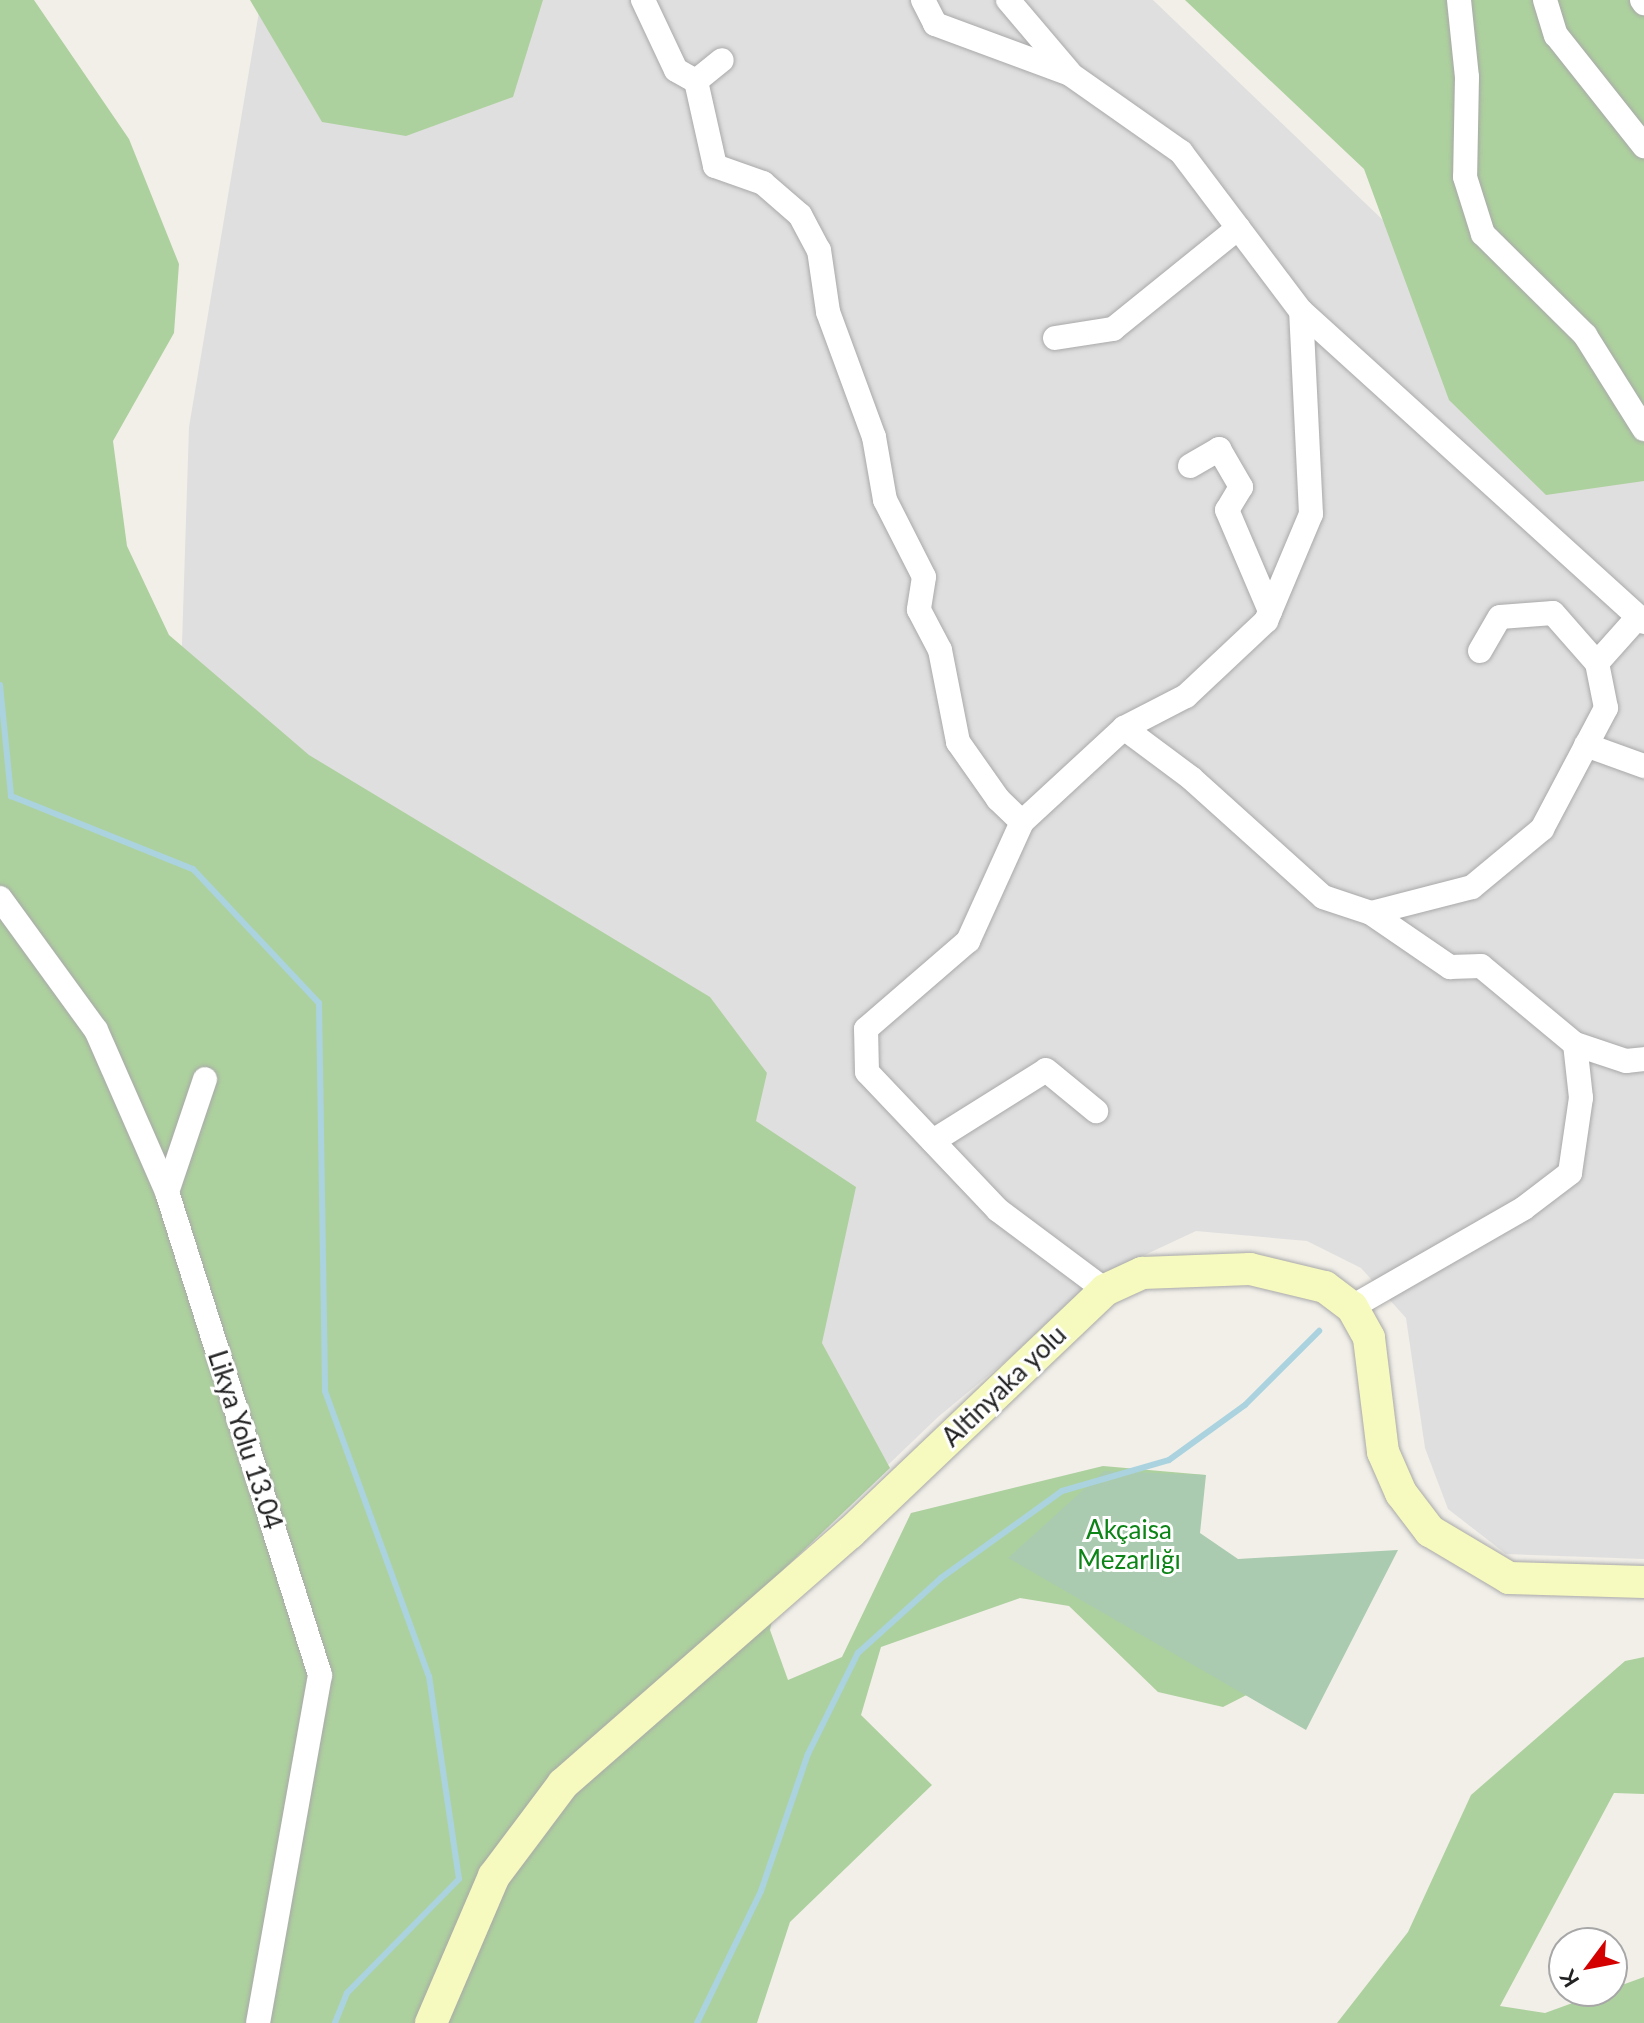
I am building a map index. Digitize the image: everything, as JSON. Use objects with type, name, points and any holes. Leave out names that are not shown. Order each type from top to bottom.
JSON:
[{"type":"main road","name":"Altinyaka yolu","points":[[431,2023],[494,1876],[563,1784],[850,1533],[1105,1290],[1142,1273],[1250,1269],[1325,1287],[1352,1307]]},
{"type":"main road","points":[[1352,1307],[1369,1338],[1383,1452],[1401,1493],[1430,1531],[1509,1578],[1644,1582]]},
{"type":"street","points":[[643,0],[676,70],[696,81],[715,166],[763,183],[800,215],[819,250],[828,312],[874,437],[885,500],[924,577],[919,610],[940,650],[958,742],[989,788],[1022,822]]},
{"type":"street","points":[[923,0],[935,24],[1070,74],[1181,152],[1301,311],[1641,620],[1597,663]]},
{"type":"street","points":[[1008,0],[1070,74]]},
{"type":"street","points":[[1459,0],[1467,77],[1465,177],[1483,234],[1585,335],[1644,429]]},
{"type":"street","points":[[1545,0],[1556,35],[1644,146]]},
{"type":"street","points":[[696,81],[722,60]]},
{"type":"street","points":[[1055,338],[1113,329],[1238,228]]},
{"type":"street","points":[[1105,1290],[998,1210],[867,1072],[866,1029],[968,941],[1022,822],[1124,728],[1186,696],[1266,621],[1311,514],[1301,311]]},
{"type":"street","points":[[1190,466],[1219,449],[1241,487],[1227,510],[1270,611]]},
{"type":"street","points":[[1371,913],[1472,887],[1542,829],[1606,708],[1597,663],[1553,613],[1500,617],[1480,651]]},
{"type":"street","points":[[1124,728],[1191,778],[1323,897],[1371,913],[1450,967],[1481,966],[1575,1044],[1626,1061],[1644,1059]]},
{"type":"street","points":[[1586,745],[1644,766]]},
{"type":"street","name":"Likya Yolu 13.04","points":[[0,898],[96,1030],[167,1192],[320,1675],[258,2023]]},
{"type":"street","points":[[1352,1307],[1524,1208],[1570,1173],[1581,1098],[1575,1044]]},
{"type":"street","points":[[933,1141],[1046,1070],[1096,1111]]},
{"type":"street","points":[[167,1192],[205,1079]]},
{"type":"shaded area","points":[[261,0],[1153,0],[1644,470],[1644,1559],[1506,1554],[1448,1509],[1425,1448],[1406,1318],[1361,1268],[1307,1241],[1196,1231],[1119,1267],[938,1417],[693,1652],[179,737],[189,427]]},
{"type":"green space","points":[[0,0],[34,0],[129,139],[179,264],[174,333],[113,441],[127,546],[169,635],[309,755],[710,997],[767,1073],[756,1121],[856,1187],[822,1343],[890,1468],[784,1569],[770,1630],[788,1680],[842,1657],[911,1513],[1103,1466],[1206,1475],[1053,1556],[1280,1678],[1223,1707],[1158,1692],[1069,1606],[1020,1598],[881,1647],[861,1715],[932,1785],[790,1922],[757,2023],[0,2023]]},
{"type":"green space","points":[[250,0],[543,0],[513,97],[406,136],[322,122]]},
{"type":"green space","points":[[1185,0],[1644,0],[1644,481],[1546,495],[1449,400],[1364,169]]},
{"type":"green space","name":"Akçaisa Mezarlığı","points":[[1104,1471],[1206,1475],[1200,1533],[1238,1559],[1398,1550],[1306,1730],[1008,1558]]},
{"type":"green space","points":[[1644,1657],[1644,1794],[1614,1793],[1500,2006],[1545,2013],[1562,2007],[1628,2007],[1628,1983],[1644,1977],[1644,2023],[1337,2023],[1408,1932],[1471,1795],[1625,1661]]},
{"type":"waterway","points":[[0,685],[11,796],[193,869],[319,1003],[325,1391],[429,1676],[459,1879],[347,1993],[335,2023]]},
{"type":"waterway","points":[[697,2023],[761,1891],[808,1754],[858,1653],[941,1578],[1062,1491],[1169,1460],[1245,1405],[1319,1331]]}]
